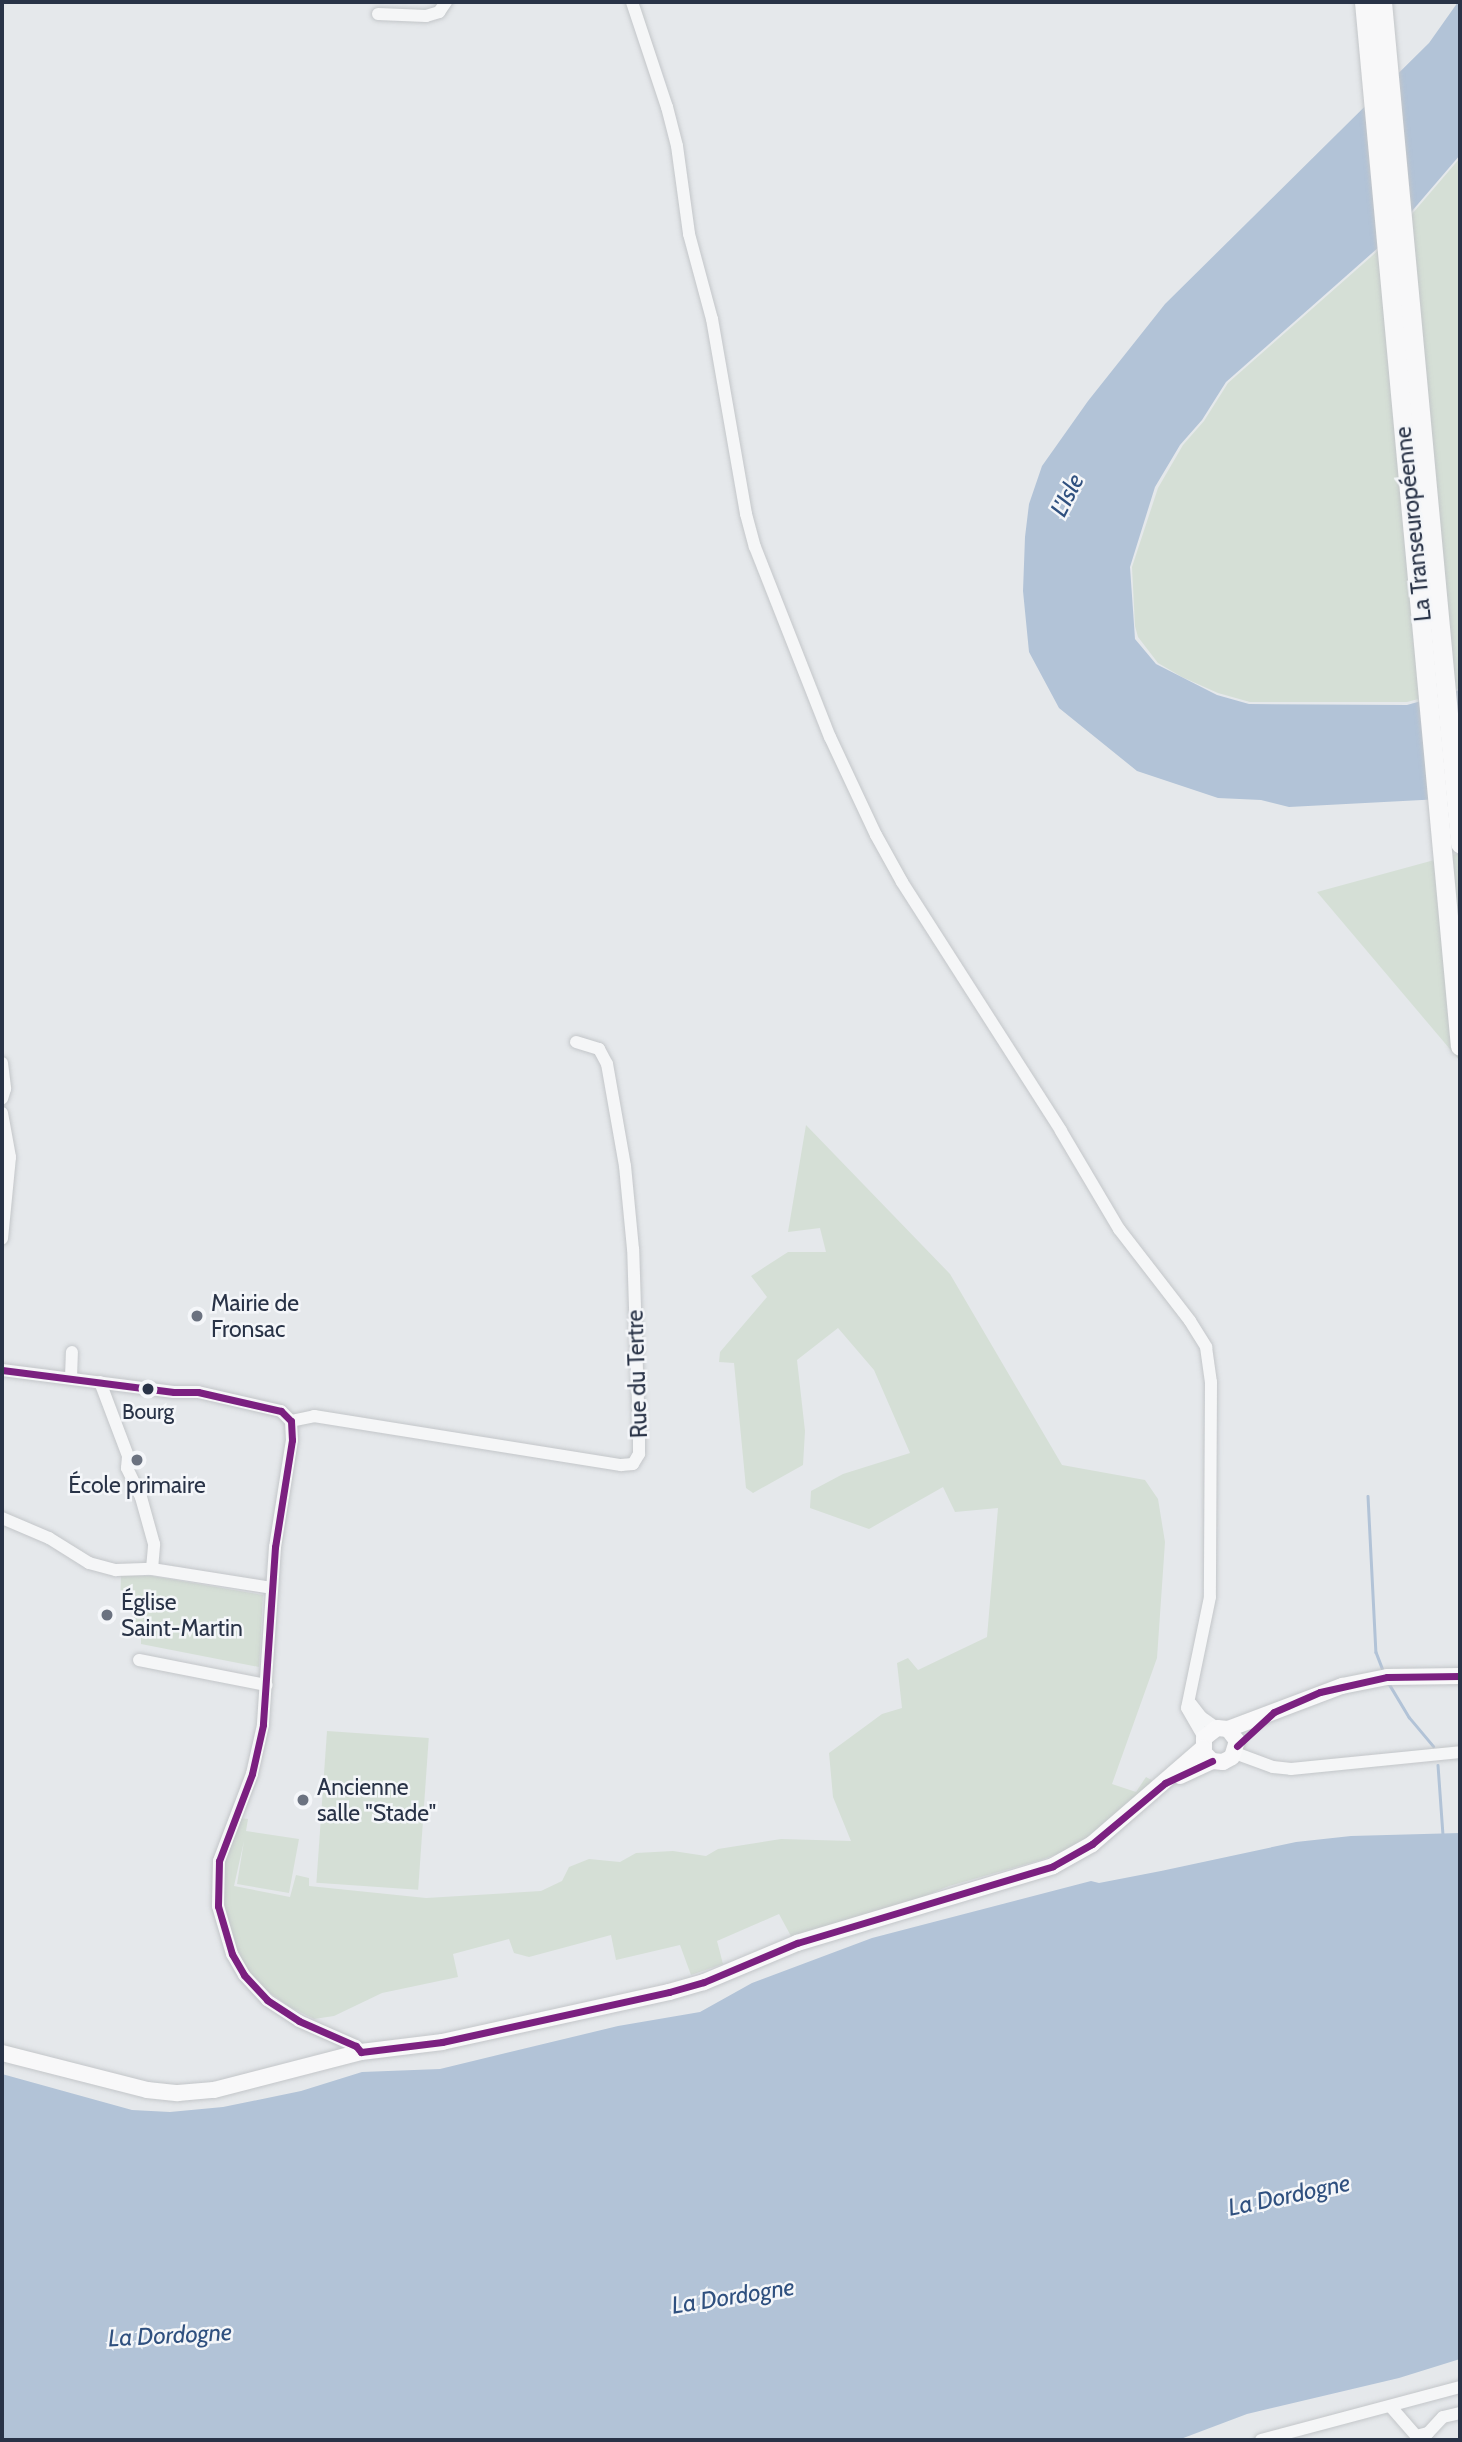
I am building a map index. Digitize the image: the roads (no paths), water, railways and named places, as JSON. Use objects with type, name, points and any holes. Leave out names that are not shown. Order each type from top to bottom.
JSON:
[{"type":"highway","name":"La Transeuropéenne","points":[[1377,4],[1367,26],[1392,313],[1460,843]]},
{"type":"highway","name":"La Transeuropéenne","points":[[1377,4],[1410,296],[1446,881],[1460,1046]]},
{"type":"main road","points":[[2,2053],[109,2083],[178,2092],[214,2090],[361,2052],[442,2042],[669,1992],[704,1982],[797,1943],[1053,1866],[1092,1844],[1213,1741],[1274,1712],[1342,1686],[1413,1675],[1460,1676]]},
{"type":"main road","points":[[1213,1741],[1228,1760],[1274,1712]]},
{"type":"main road","points":[[1213,1741],[1235,1737],[1236,1750]]},
{"type":"street","points":[[378,14],[426,16],[439,12],[446,2]]},
{"type":"street","points":[[632,2],[677,146],[689,234],[712,319],[746,514],[755,547],[830,737],[876,835],[902,882],[1061,1131],[1119,1229],[1190,1321],[1206,1348],[1211,1382],[1210,1597],[1189,1701],[1213,1741]]},
{"type":"street","name":"Rue du Tertre","points":[[291,1421],[314,1416],[621,1465],[633,1464],[639,1454],[639,1422],[633,1249],[625,1166],[607,1064],[599,1049],[576,1042]]},
{"type":"street","points":[[2,1062],[5,1089],[2,1100]]},
{"type":"street","points":[[2,1113],[10,1157],[2,1238]]},
{"type":"street","points":[[71,1378],[72,1352]]},
{"type":"street","points":[[2,1370],[174,1392],[198,1392],[281,1411],[291,1421],[292,1440],[282,1494],[272,1588],[263,1725],[252,1774],[219,1861],[218,1906],[223,1930],[244,1975],[267,2000],[299,2021],[356,2046],[361,2052]]},
{"type":"street","points":[[100,1382],[128,1456],[127,1468],[141,1497],[154,1544],[152,1569]]},
{"type":"street","points":[[2,1518],[49,1538],[89,1563],[116,1570],[152,1569],[272,1588]]},
{"type":"street","points":[[139,1660],[267,1685]]},
{"type":"street","points":[[1236,1750],[1273,1767],[1291,1769],[1460,1752]]},
{"type":"street","points":[[1261,2440],[1460,2387]]},
{"type":"street","points":[[1391,2407],[1416,2436],[1428,2433],[1443,2417],[1460,2413]]},
{"type":"water","name":"L'Isle","points":[[1458,2],[1460,155],[1388,239],[1226,382],[1202,420],[1180,445],[1155,487],[1130,567],[1135,639],[1156,664],[1217,695],[1249,704],[1407,705],[1460,690],[1460,798],[1289,807],[1261,800],[1218,798],[1137,771],[1059,708],[1029,652],[1023,591],[1025,537],[1029,504],[1042,466],[1088,401],[1165,304],[1429,43]]},
{"type":"water","name":"La Dordogne","points":[[1460,1833],[1460,2359],[1399,2378],[1247,2414],[1178,2440],[2,2440],[2,2074],[132,2110],[170,2112],[223,2107],[301,2091],[362,2072],[440,2069],[618,2026],[700,2012],[752,1983],[872,1938],[1091,1881],[1099,1883],[1296,1842],[1351,1836]]},
{"type":"waterway","points":[[1368,1496],[1376,1652],[1384,1673]]},
{"type":"waterway","points":[[1388,1682],[1409,1717],[1433,1746]]},
{"type":"waterway","points":[[1438,1765],[1443,1835]]},
{"type":"place","name":"Mairie de Fronsac","points":[[197,1316]]},
{"type":"place","name":"Bourg","points":[[148,1389]]},
{"type":"place","name":"École primaire","points":[[137,1460]]},
{"type":"place","name":"Église Saint-Martin","points":[[107,1615]]},
{"type":"place","name":"Ancienne salle \"Stade\"","points":[[303,1800]]}]
